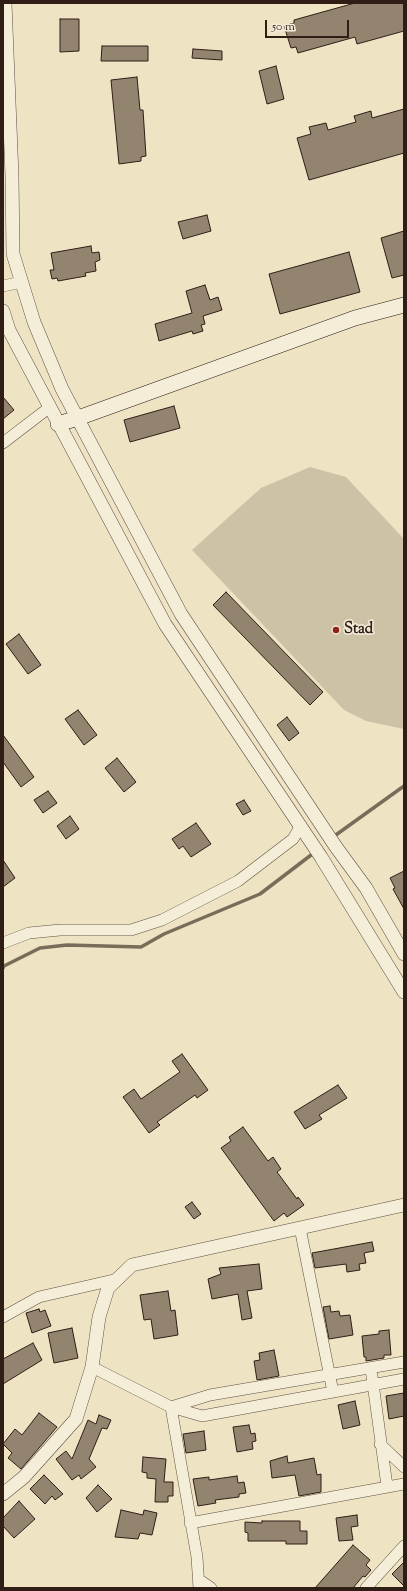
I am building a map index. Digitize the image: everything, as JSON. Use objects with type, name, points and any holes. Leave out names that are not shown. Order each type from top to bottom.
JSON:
[{"type":"main road","points":[[58,424],[355,318],[404,305]]},
{"type":"street","points":[[5,3],[12,176],[8,254],[22,282],[34,322],[62,389],[181,614],[327,831],[336,847],[366,888],[404,954]]},
{"type":"street","points":[[3,286],[22,282]]},
{"type":"street","points":[[3,311],[9,330],[165,624],[321,858],[404,992]]},
{"type":"street","points":[[3,443],[50,407]]},
{"type":"street","points":[[3,943],[29,933],[60,930],[132,930],[162,920],[238,881],[293,839],[300,827]]},
{"type":"street","points":[[3,1494],[24,1477],[76,1419],[92,1367],[101,1310],[108,1288],[132,1265],[404,1205]]},
{"type":"street","points":[[300,1228],[329,1376],[334,1392]]},
{"type":"street","points":[[3,1317],[38,1298],[118,1278]]},
{"type":"street","points":[[171,1407],[210,1395],[371,1369],[404,1362]]},
{"type":"street","points":[[92,1367],[171,1407],[202,1416],[404,1379]]},
{"type":"street","points":[[371,1369],[380,1444],[387,1486]]},
{"type":"street","points":[[171,1407],[197,1557],[199,1583],[211,1588]]},
{"type":"street","points":[[380,1444],[404,1467]]},
{"type":"street","points":[[190,1523],[404,1484]]},
{"type":"street","points":[[366,1588],[404,1546]]},
{"type":"shaded area","name":"Stad","points":[[310,467],[346,477],[404,539],[404,729],[366,721],[344,710],[192,550],[261,488]]},
{"type":"building","points":[[355,3],[404,3],[404,31],[357,44],[355,37],[298,53],[296,47],[291,48],[284,26],[294,23],[294,20]]},
{"type":"building","points":[[60,19],[79,19],[79,51],[60,52]]},
{"type":"building","points":[[102,46],[148,46],[148,61],[101,61]]},
{"type":"building","points":[[193,49],[222,51],[222,60],[192,58]]},
{"type":"building","points":[[276,66],[284,99],[267,104],[259,71]]},
{"type":"building","points":[[137,77],[140,110],[143,110],[146,156],[141,157],[141,161],[119,164],[111,80]]},
{"type":"building","points":[[404,109],[404,153],[309,180],[297,138],[311,134],[309,127],[326,123],[328,130],[356,122],[354,116],[371,111],[372,118]]},
{"type":"building","points":[[207,215],[211,231],[183,239],[178,222]]},
{"type":"building","points":[[404,231],[404,275],[392,278],[381,238]]},
{"type":"building","points":[[91,246],[92,253],[99,252],[100,260],[95,262],[96,271],[85,273],[86,276],[58,281],[57,278],[52,279],[50,270],[54,270],[51,253]]},
{"type":"building","points":[[349,252],[360,292],[280,314],[269,274]]},
{"type":"building","points":[[205,285],[210,300],[218,297],[222,310],[203,316],[205,324],[201,325],[203,331],[193,334],[192,331],[159,341],[155,324],[192,313],[186,291]]},
{"type":"building","points":[[3,397],[14,410],[3,419]]},
{"type":"building","points":[[174,406],[180,428],[130,442],[124,420]]},
{"type":"building","points":[[226,592],[323,692],[310,705],[213,605]]},
{"type":"building","points":[[19,634],[41,665],[28,674],[6,644]]},
{"type":"building","points":[[78,710],[97,735],[84,745],[65,719]]},
{"type":"building","points":[[287,717],[299,733],[289,741],[277,725]]},
{"type":"building","points":[[3,735],[34,777],[21,787],[3,762]]},
{"type":"building","points":[[117,758],[136,782],[124,792],[105,768]]},
{"type":"building","points":[[48,791],[57,803],[43,813],[34,800]]},
{"type":"building","points":[[244,800],[251,811],[243,815],[236,804]]},
{"type":"building","points":[[70,816],[79,829],[66,839],[57,826]]},
{"type":"building","points":[[196,823],[211,844],[191,857],[183,846],[179,849],[172,839]]},
{"type":"building","points":[[3,860],[15,878],[3,887]]},
{"type":"building","points":[[404,871],[404,909],[393,889],[395,888],[390,878]]},
{"type":"building","points":[[182,1054],[208,1090],[197,1098],[195,1095],[157,1122],[160,1125],[149,1133],[123,1097],[134,1089],[141,1099],[180,1072],[172,1061]]},
{"type":"building","points":[[338,1085],[347,1098],[319,1115],[322,1119],[305,1129],[294,1112]]},
{"type":"building","points":[[243,1127],[268,1161],[273,1157],[281,1169],[277,1172],[297,1199],[298,1197],[304,1205],[287,1217],[284,1213],[274,1221],[221,1148],[231,1141],[229,1137]]},
{"type":"building","points":[[192,1202],[201,1214],[194,1219],[185,1207]]},
{"type":"building","points":[[372,1242],[374,1251],[364,1253],[366,1263],[359,1264],[360,1270],[347,1272],[346,1264],[315,1268],[312,1253]]},
{"type":"building","points":[[259,1264],[262,1289],[247,1291],[252,1318],[242,1320],[238,1294],[212,1299],[208,1279],[221,1274],[219,1268]]},
{"type":"building","points":[[168,1291],[171,1311],[175,1310],[178,1335],[154,1339],[151,1319],[144,1320],[140,1295]]},
{"type":"building","points":[[330,1306],[331,1312],[339,1311],[340,1316],[350,1315],[353,1335],[329,1339],[323,1307]]},
{"type":"building","points":[[39,1309],[40,1312],[45,1310],[51,1326],[32,1333],[26,1313]]},
{"type":"building","points":[[72,1328],[78,1358],[54,1363],[48,1333]]},
{"type":"building","points":[[389,1330],[391,1355],[384,1355],[384,1358],[366,1361],[366,1357],[364,1357],[362,1336],[379,1334],[379,1331]]},
{"type":"building","points":[[33,1343],[42,1360],[3,1384],[3,1359]]},
{"type":"building","points":[[274,1350],[279,1376],[257,1380],[254,1361],[260,1360],[259,1353]]},
{"type":"building","points":[[404,1393],[404,1416],[389,1419],[386,1396]]},
{"type":"building","points":[[355,1401],[360,1425],[343,1429],[338,1405]]},
{"type":"building","points":[[39,1413],[57,1427],[21,1469],[8,1458],[12,1453],[3,1444],[15,1429],[22,1435]]},
{"type":"building","points":[[99,1415],[111,1420],[107,1429],[102,1428],[89,1459],[96,1467],[81,1479],[79,1475],[72,1480],[56,1459],[66,1451],[72,1459],[88,1420],[96,1424]]},
{"type":"building","points":[[249,1425],[251,1434],[255,1433],[256,1441],[252,1442],[253,1449],[237,1452],[233,1427]]},
{"type":"building","points":[[204,1431],[206,1450],[186,1453],[183,1434]]},
{"type":"building","points":[[287,1456],[288,1463],[314,1458],[317,1475],[321,1474],[321,1492],[299,1496],[295,1475],[272,1478],[270,1461]]},
{"type":"building","points":[[143,1457],[166,1459],[164,1482],[173,1482],[173,1496],[168,1496],[168,1502],[155,1502],[156,1479],[147,1478],[147,1473],[142,1472]]},
{"type":"building","points":[[44,1475],[63,1494],[55,1500],[52,1496],[45,1504],[30,1489]]},
{"type":"building","points":[[237,1476],[238,1483],[244,1482],[246,1493],[239,1494],[239,1497],[215,1500],[216,1503],[198,1506],[193,1479],[209,1477],[209,1480]]},
{"type":"building","points":[[98,1485],[112,1499],[97,1512],[86,1498]]},
{"type":"building","points":[[19,1501],[35,1519],[14,1538],[3,1526],[3,1518]]},
{"type":"building","points":[[121,1510],[143,1515],[144,1510],[157,1513],[152,1535],[140,1533],[138,1539],[115,1537]]},
{"type":"building","points":[[357,1515],[358,1526],[351,1527],[353,1540],[339,1541],[336,1518]]},
{"type":"building","points":[[262,1521],[300,1521],[300,1531],[307,1531],[307,1544],[286,1544],[286,1541],[248,1541],[248,1533],[245,1532],[245,1522],[262,1523]]},
{"type":"building","points":[[353,1545],[370,1560],[366,1565],[371,1570],[365,1577],[363,1576],[353,1588],[315,1588]]},
{"type":"building","points":[[404,1562],[404,1586],[392,1574]]},
{"type":"waterway","points":[[333,837],[404,786]]},
{"type":"waterway","points":[[3,968],[4,966],[40,948],[67,945],[141,947],[164,934],[260,894],[315,852]]},
{"type":"place","name":"Stad","points":[[336,630]]}]
